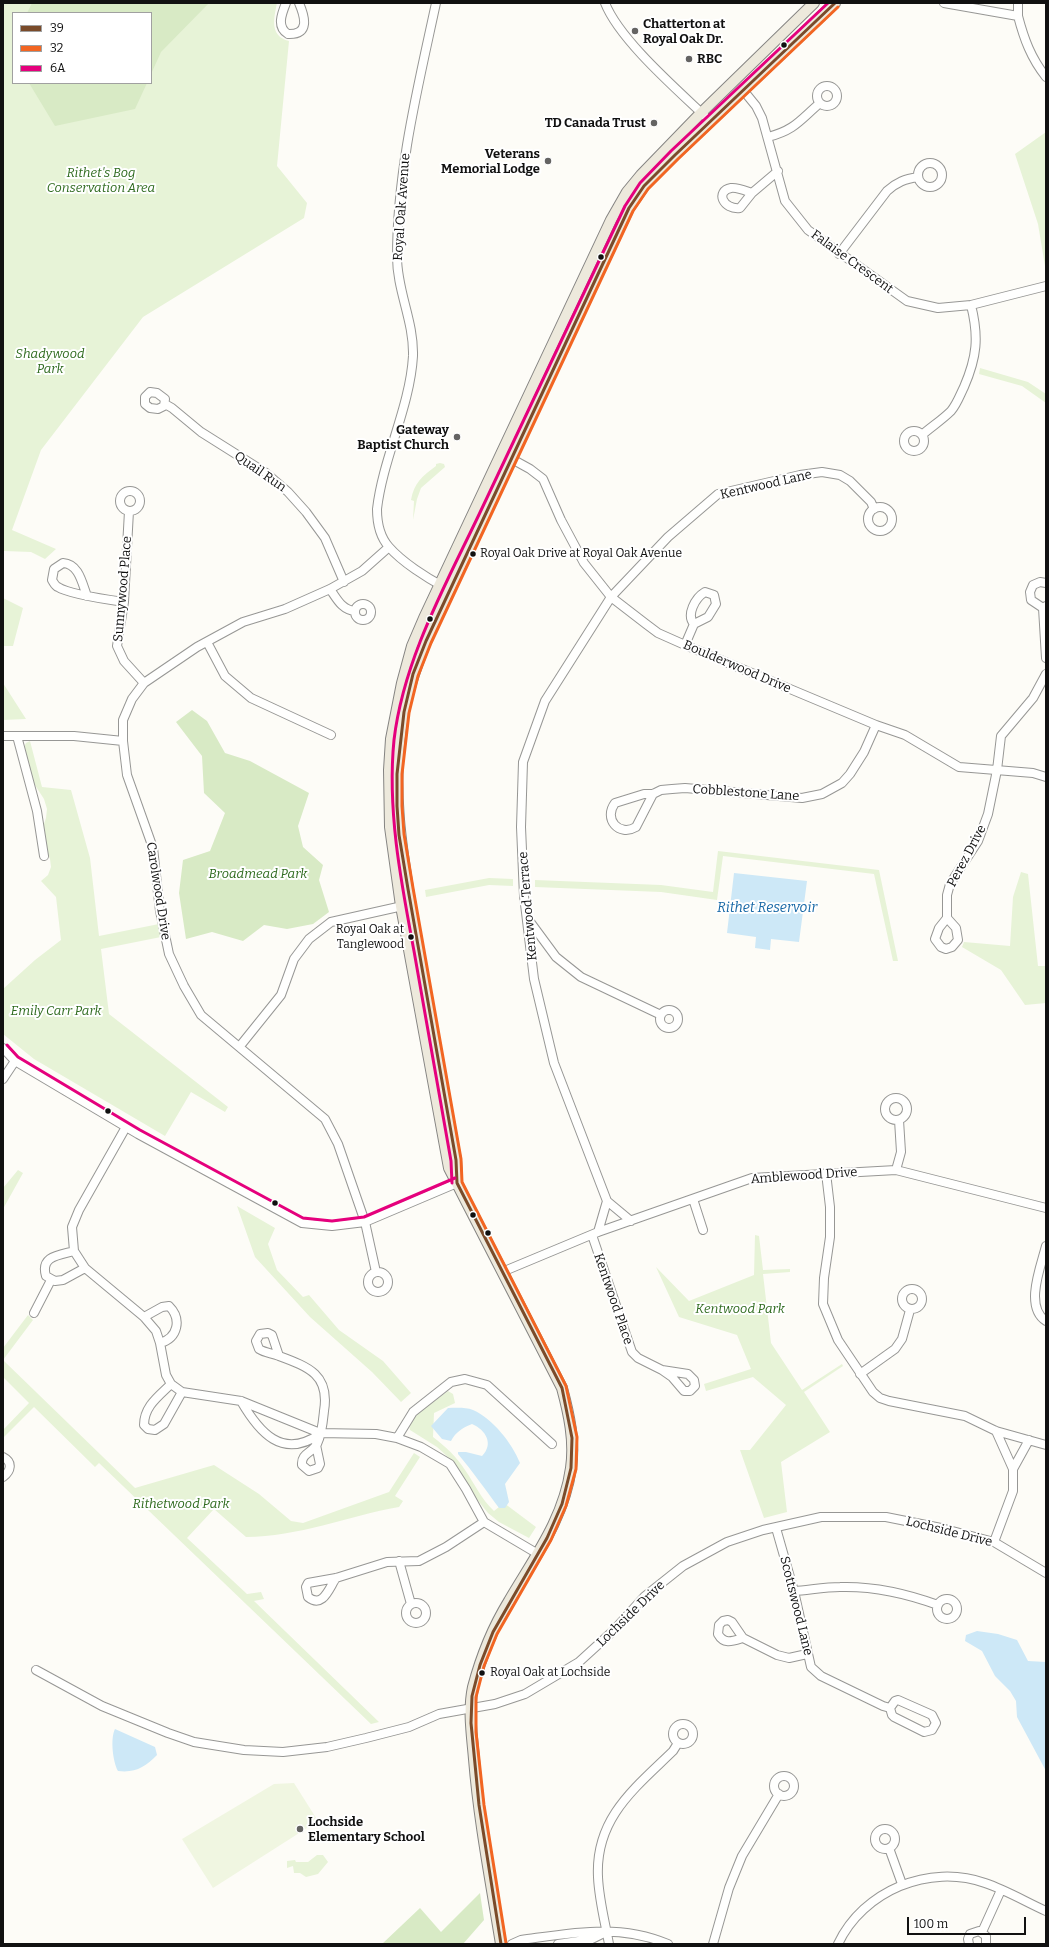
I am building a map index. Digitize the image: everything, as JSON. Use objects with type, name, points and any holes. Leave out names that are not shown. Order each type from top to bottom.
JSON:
[{"type":"main road","points":[[501,1944],[476,1789],[470,1707],[473,1687],[485,1650],[508,1602],[538,1554],[558,1516],[567,1492],[571,1467],[572,1441],[568,1412],[562,1388],[457,1183],[456,1160],[390,827],[388,797],[391,739],[402,683],[412,646],[439,584],[611,220],[627,192],[641,175],[701,113],[814,3]]},
{"type":"main road","points":[[406,905],[399,835],[397,774],[399,743],[404,712],[413,674],[426,641],[629,208],[644,186],[710,121],[835,3]]},
{"type":"street","points":[[286,3],[281,19],[281,26],[288,34],[294,34],[300,31],[304,26],[304,19],[299,3]]},
{"type":"street","name":"Royal Oak Avenue","points":[[436,3],[408,136],[400,189],[397,268],[400,287],[411,330],[413,356],[409,381],[378,501],[378,525],[389,547],[427,578],[450,590]]},
{"type":"street","points":[[605,3],[612,18],[648,60],[710,121]]},
{"type":"street","points":[[944,3],[1018,16]]},
{"type":"street","points":[[1018,3],[1018,16],[1026,45],[1037,66],[1046,77]]},
{"type":"street","name":"Falaise Crescent","points":[[743,90],[756,106],[762,118],[785,201],[808,230],[907,302],[938,308],[971,305],[1046,286]]},
{"type":"street","points":[[768,137],[782,134],[794,127],[820,103]]},
{"type":"street","points":[[752,193],[778,172]]},
{"type":"street","points":[[839,254],[887,190],[895,183],[918,177]]},
{"type":"street","points":[[922,434],[952,410],[970,373],[975,354],[976,341],[976,328],[971,305]]},
{"type":"street","name":"Quail Run","points":[[165,404],[207,436],[266,473],[288,492],[306,512],[325,538],[344,582]]},
{"type":"street","name":"Boulderwood Drive","points":[[501,453],[530,468],[543,479],[561,520],[584,563],[611,597],[658,633],[876,725],[906,735],[959,767],[1033,773],[1046,777]]},
{"type":"street","name":"Kentwood Lane","points":[[611,597],[668,537],[718,494],[800,475],[822,472],[840,475],[850,481],[871,502],[874,509]]},
{"type":"street","name":"Sunnywood Place","points":[[129,511],[124,602],[117,646],[124,661],[144,683]]},
{"type":"street","name":"Carolwood Drive","points":[[376,1272],[365,1222],[338,1144],[325,1119],[240,1046],[201,1015],[184,986],[169,954],[160,911],[153,848],[127,775],[123,741],[123,720],[132,699],[144,683],[206,642],[243,622],[285,609],[344,582],[362,571],[389,547]]},
{"type":"street","points":[[87,596],[74,566],[63,563],[54,569],[52,580],[59,588],[87,596],[124,602]]},
{"type":"street","points":[[1046,583],[1040,582],[1033,585],[1030,592],[1032,600],[1045,607],[1046,658]]},
{"type":"street","points":[[330,589],[342,606],[348,610],[355,611]]},
{"type":"street","name":"Kentwood Terrace","points":[[611,597],[545,701],[523,762],[521,827],[524,896],[528,919],[534,979],[554,1063],[607,1201],[631,1221]]},
{"type":"street","points":[[685,645],[694,624]]},
{"type":"street","points":[[206,642],[225,676],[251,698],[331,735]]},
{"type":"street","name":"Perez Drive","points":[[947,918],[947,895],[950,884],[978,841],[988,814],[997,770],[1001,736],[1033,698],[1046,674]]},
{"type":"street","name":"Cobblestone Lane","points":[[653,794],[636,827],[626,830],[616,827],[612,823],[610,812],[615,803],[644,794],[653,794],[661,790],[685,788],[802,798],[822,794],[842,783],[854,770],[876,725]]},
{"type":"street","points":[[3,736],[74,736],[123,741]]},
{"type":"street","points":[[17,736],[38,811],[44,856]]},
{"type":"street","points":[[240,1046],[281,995],[294,959],[309,939],[331,922],[406,905]]},
{"type":"street","points":[[528,919],[556,957],[582,977],[661,1016]]},
{"type":"street","points":[[3,1048],[15,1061],[126,1127],[302,1223],[332,1226],[365,1222],[457,1183]]},
{"type":"street","points":[[3,1079],[15,1061]]},
{"type":"street","points":[[896,1170],[901,1152],[899,1120]]},
{"type":"street","points":[[126,1127],[79,1210],[72,1226],[74,1250],[85,1268],[144,1317],[156,1331],[166,1374],[171,1384],[182,1392],[241,1400],[270,1414],[320,1433],[352,1432],[376,1434],[397,1438],[421,1447],[450,1464],[484,1522],[538,1554]]},
{"type":"street","name":"Amblewood Drive","points":[[502,1272],[595,1234],[752,1178],[896,1170],[1046,1208]]},
{"type":"street","points":[[826,1173],[830,1207],[830,1237],[824,1278],[823,1304],[838,1340],[873,1392],[880,1398],[889,1401],[965,1416],[996,1431],[1046,1446]]},
{"type":"street","points":[[694,1199],[702,1230]]},
{"type":"street","points":[[595,1234],[607,1201]]},
{"type":"street","name":"Kentwood Place","points":[[595,1234],[632,1352],[638,1358],[662,1370]]},
{"type":"street","points":[[1046,1246],[1036,1283],[1035,1304],[1042,1318],[1046,1321]]},
{"type":"street","points":[[74,1250],[47,1260],[45,1271],[46,1276],[51,1280],[63,1280],[85,1268]]},
{"type":"street","points":[[34,1313],[51,1280]]},
{"type":"street","points":[[144,1317],[162,1307],[169,1306],[175,1312],[178,1321],[174,1333],[167,1341],[160,1343]]},
{"type":"street","points":[[860,1374],[895,1349],[902,1339],[910,1310]]},
{"type":"street","points":[[279,1356],[313,1372],[325,1387],[326,1401],[320,1433],[316,1445]]},
{"type":"street","points":[[397,1438],[413,1412],[452,1382],[465,1379],[487,1385],[552,1444]]},
{"type":"street","points":[[171,1384],[150,1404],[144,1416],[144,1424],[148,1429],[155,1430],[164,1424],[182,1392]]},
{"type":"street","points":[[241,1400],[260,1430],[273,1439],[292,1444],[310,1440],[320,1433]]},
{"type":"street","points":[[994,1542],[1013,1491],[1013,1469],[996,1431]]},
{"type":"street","points":[[1013,1469],[1028,1440]]},
{"type":"street","points":[[3,1457],[8,1460],[10,1464],[8,1472],[3,1477]]},
{"type":"street","name":"Lochside Drive","points":[[36,1670],[102,1706],[134,1720],[194,1742],[244,1750],[283,1752],[327,1747],[395,1731],[439,1714],[470,1707],[495,1704],[525,1694],[548,1682],[579,1662],[613,1632],[644,1597],[683,1566],[727,1542],[776,1528],[821,1518],[886,1517],[941,1528],[994,1542],[1046,1573]]},
{"type":"street","points":[[336,1578],[325,1597],[317,1601],[308,1597],[306,1587],[308,1583],[336,1578],[381,1564],[399,1561],[419,1561],[446,1547],[484,1522]]},
{"type":"street","name":"Scottswood Lane","points":[[776,1528],[794,1591],[811,1667],[821,1676],[890,1708]]},
{"type":"street","points":[[399,1561],[411,1604]]},
{"type":"street","points":[[794,1591],[841,1587],[863,1588],[906,1596],[938,1605]]},
{"type":"street","points":[[743,1638],[777,1655],[789,1658],[807,1654]]},
{"type":"street","name":"Scottswood Lane","points":[[894,1701],[902,1701],[932,1715],[936,1723],[935,1727],[932,1730],[924,1732],[894,1717],[890,1711],[890,1708],[894,1701]]},
{"type":"street","points":[[609,1944],[600,1894],[598,1864],[599,1849],[605,1831],[620,1805],[673,1751],[678,1743]]},
{"type":"street","points":[[713,1944],[729,1888],[739,1862],[779,1794]]},
{"type":"street","points":[[889,1848],[902,1884]]},
{"type":"street","points":[[838,1944],[853,1920],[867,1906],[883,1894],[902,1884],[922,1879],[952,1877],[985,1883],[1046,1911]]},
{"type":"street","points":[[982,1932],[1001,1890]]},
{"type":"street","points":[[512,1944],[521,1940],[591,1930],[643,1935],[668,1944]]},
{"type":"street","points":[[969,1944],[968,1939],[970,1934],[976,1931],[982,1932],[986,1936],[986,1944]]},
{"type":"street","points":[[558,1944],[592,1939],[607,1932]]},
{"type":"green space","name":"Rithet's Bog Conservation Area","points":[[3,3],[277,3],[274,26],[278,35],[289,41],[277,166],[307,203],[304,218],[143,317],[41,450],[12,530],[56,549],[45,559],[31,552],[4,551],[3,598]]},
{"type":"green space","points":[[32,3],[209,3],[161,52],[152,72],[152,12],[28,12]]},
{"type":"green space","points":[[30,84],[147,84],[135,109],[55,126]]},
{"type":"green space","points":[[1046,132],[1046,272],[1038,224],[1015,154]]},
{"type":"green space","points":[[980,368],[1028,382],[1046,394],[1046,403],[1022,386],[979,374]]},
{"type":"green space","points":[[436,464],[444,464],[445,467],[421,488],[417,499],[413,520],[414,501],[411,500],[414,489],[419,480],[436,466]]},
{"type":"green space","points":[[3,598],[23,608],[13,646],[3,646]]},
{"type":"green space","points":[[3,683],[26,719],[3,720]]},
{"type":"green space","name":"Broadmead Park","points":[[192,710],[207,721],[225,753],[250,761],[309,793],[298,826],[303,847],[323,865],[319,880],[329,912],[313,924],[287,929],[264,925],[243,941],[212,932],[186,939],[179,893],[183,860],[210,851],[225,813],[204,793],[202,756],[176,722]]},
{"type":"green space","name":"Emily Carr Park","points":[[30,741],[42,787],[71,790],[90,858],[99,936],[159,924],[161,937],[101,949],[109,1014],[228,1107],[225,1112],[191,1092],[165,1136],[34,1059],[3,1034],[3,989],[35,960],[61,940],[56,897],[41,881],[48,875],[51,867],[50,859],[40,836],[46,818],[47,809],[44,799],[29,776],[24,747],[26,743]]},
{"type":"green space","points":[[718,851],[879,870],[898,961],[893,961],[874,874],[723,856],[717,900],[661,892],[535,887],[535,880],[661,885],[713,892]]},
{"type":"green space","points":[[1021,872],[1028,874],[1038,966],[1046,966],[1046,1003],[1025,1005],[1001,970],[962,947],[964,942],[1010,946],[1013,897]]},
{"type":"green space","points":[[489,878],[513,879],[513,886],[489,885],[426,897],[425,890]]},
{"type":"green space","points":[[18,1170],[23,1173],[3,1209],[3,1188]]},
{"type":"green space","points":[[237,1206],[275,1228],[268,1244],[277,1270],[303,1297],[309,1295],[339,1330],[383,1361],[411,1393],[401,1402],[372,1372],[310,1317],[255,1257]]},
{"type":"green space","name":"Kentwood Park","points":[[755,1235],[759,1236],[763,1270],[790,1269],[790,1272],[763,1274],[771,1343],[802,1390],[842,1364],[843,1366],[804,1392],[830,1432],[781,1462],[787,1512],[764,1518],[740,1450],[750,1450],[786,1405],[753,1377],[706,1391],[704,1384],[751,1369],[737,1335],[679,1317],[656,1267],[689,1301],[754,1275]]},
{"type":"green space","points":[[28,1315],[33,1320],[3,1360],[3,1348]]},
{"type":"green space","name":"Rithetwood Park","points":[[3,1360],[135,1488],[214,1465],[259,1494],[291,1521],[303,1523],[389,1492],[414,1453],[420,1457],[395,1496],[403,1501],[399,1507],[285,1534],[246,1537],[214,1509],[187,1538],[247,1594],[261,1592],[264,1599],[254,1601],[379,1722],[371,1724],[99,1463],[95,1467],[34,1407],[3,1438],[3,1430],[29,1403],[3,1377]]},
{"type":"green space","points":[[448,1391],[453,1394],[455,1403],[434,1413],[433,1437],[458,1461],[494,1511],[504,1503],[536,1527],[529,1538],[499,1522],[488,1513],[475,1497],[461,1473],[450,1459],[437,1447],[410,1430],[409,1425],[418,1413]]},
{"type":"green space","points":[[294,1783],[318,1821],[213,1888],[182,1839],[274,1784]]},
{"type":"green space","points":[[317,1855],[323,1855],[328,1862],[318,1874],[306,1877],[300,1873],[294,1873],[293,1866],[287,1868],[287,1861],[295,1860],[296,1862],[308,1862]]},
{"type":"green space","points":[[480,1893],[484,1920],[463,1944],[382,1944],[420,1908],[441,1932]]},
{"type":"water","name":"Rithet Reservoir","points":[[734,873],[807,881],[799,942],[771,939],[770,950],[755,948],[756,937],[727,933]]},
{"type":"water","points":[[448,1408],[467,1408],[488,1419],[501,1432],[517,1455],[520,1463],[505,1484],[509,1502],[505,1508],[499,1508],[458,1454],[458,1452],[466,1452],[482,1456],[486,1451],[488,1442],[481,1430],[472,1424],[465,1427],[455,1435],[451,1441],[442,1439],[431,1426]]},
{"type":"water","points":[[977,1631],[998,1634],[1017,1640],[1028,1661],[1046,1662],[1046,1771],[1017,1717],[1016,1701],[1010,1691],[995,1676],[982,1651],[965,1641],[966,1635]]},
{"type":"water","points":[[115,1729],[155,1747],[157,1755],[140,1768],[130,1771],[118,1771],[113,1750],[113,1733]]},
{"type":"transit line","name":"6A","points":[[452,1183],[451,1161],[404,899],[396,846],[392,793],[392,766],[399,709],[407,678],[443,589],[625,206],[640,183],[671,151],[828,3]]},
{"type":"transit line","name":"39","points":[[501,1944],[479,1805],[471,1723],[472,1696],[480,1665],[493,1632],[547,1538],[562,1504],[571,1468],[572,1438],[562,1388],[457,1183],[456,1160],[399,835],[397,774],[404,712],[413,674],[426,641],[629,208],[644,186],[675,155],[835,3]]},
{"type":"transit line","name":"32","points":[[506,1943],[484,1805],[476,1732],[476,1697],[484,1666],[497,1634],[551,1540],[566,1506],[576,1469],[577,1437],[566,1386],[462,1182],[461,1159],[404,834],[402,774],[409,713],[418,676],[431,643],[633,211],[648,189],[678,159],[838,7]]},
{"type":"transit line","name":"6A","points":[[7,1045],[18,1057],[140,1130],[303,1218],[332,1221],[364,1217],[455,1178]]},
{"type":"place","name":"Chatterton at Royal Oak Dr.","points":[[635,31]]},
{"type":"place","name":"RBC","points":[[689,59]]},
{"type":"place","name":"TD Canada Trust","points":[[654,123]]},
{"type":"place","name":"Veterans Memorial Lodge","points":[[548,161]]},
{"type":"place","name":"Gateway Baptist Church","points":[[457,437]]},
{"type":"place","name":"Royal Oak Drive at Royal Oak Avenue","points":[[473,554]]},
{"type":"place","name":"Royal Oak at Tanglewood","points":[[411,937]]},
{"type":"place","name":"Royal Oak at Lochside","points":[[482,1673]]},
{"type":"place","name":"Lochside Elementary School","points":[[300,1829]]},
{"type":"park label","name":"Shadywood Park","points":[[50,362]]}]
